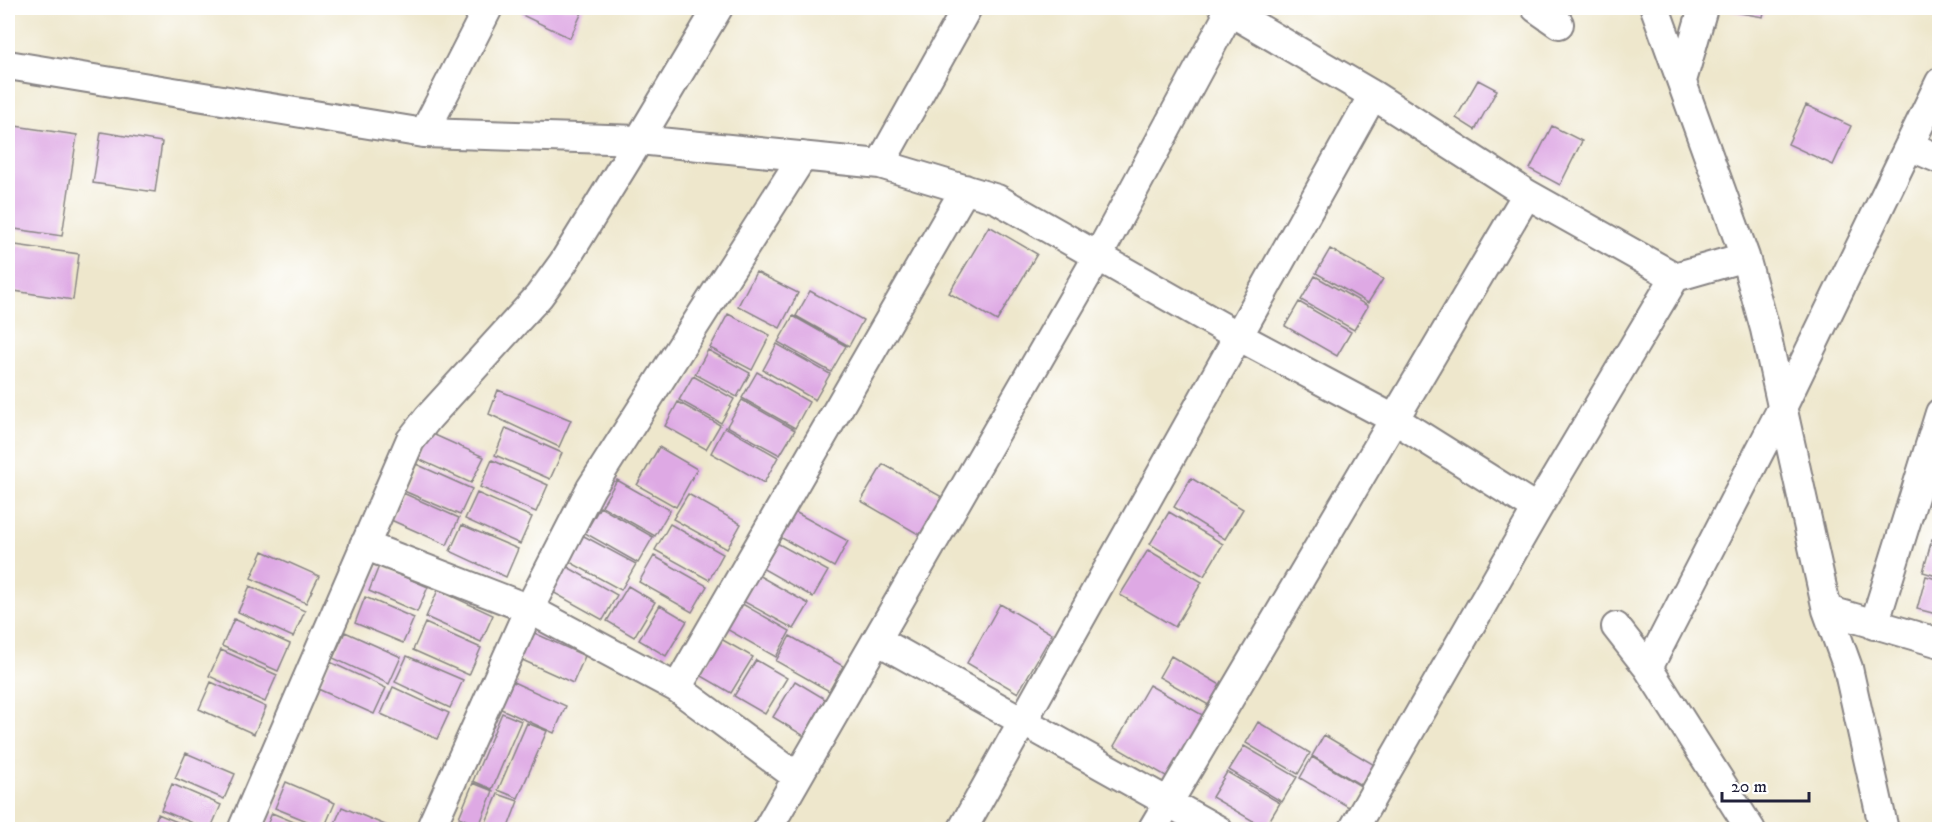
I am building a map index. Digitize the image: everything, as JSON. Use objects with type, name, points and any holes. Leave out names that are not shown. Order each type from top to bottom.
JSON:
[{"type":"street","points":[[424,133],[488,8]]},
{"type":"street","points":[[242,830],[410,441],[428,418],[539,297],[563,263],[718,8]]},
{"type":"street","points":[[880,164],[967,8]]},
{"type":"street","points":[[1536,8],[1559,24]]},
{"type":"street","points":[[1654,8],[1745,257],[1765,329],[1827,610],[1848,668],[1884,830]]},
{"type":"street","points":[[1682,81],[1703,8]]},
{"type":"street","points":[[767,830],[1098,256],[1227,9],[1373,95],[1527,194],[1675,277]]},
{"type":"street","points":[[8,65],[424,133],[639,140],[880,164],[998,199],[1238,336],[1394,419],[1537,509]]},
{"type":"street","points":[[1648,668],[1782,408],[1940,82]]},
{"type":"street","points":[[962,830],[1373,95]]},
{"type":"street","points":[[1909,146],[1940,159]]},
{"type":"street","points":[[430,830],[529,609],[591,488],[803,156]]},
{"type":"street","points":[[677,688],[964,189]]},
{"type":"street","points":[[1152,830],[1527,194]]},
{"type":"street","points":[[1353,830],[1537,509],[1675,277],[1745,257]]},
{"type":"street","points":[[1874,625],[1940,413]]},
{"type":"street","points":[[364,545],[529,609],[677,688],[797,777]]},
{"type":"street","points":[[1827,610],[1940,643]]},
{"type":"street","points":[[1616,627],[1648,668],[1750,830]]},
{"type":"street","points":[[877,640],[1218,830]]},
{"type":"building","points":[[525,8],[584,8],[570,38],[522,15]]},
{"type":"building","points":[[1729,8],[1765,8],[1763,17],[1729,11]]},
{"type":"building","points":[[1478,80],[1497,90],[1475,130],[1456,118]]},
{"type":"building","points":[[1806,105],[1851,126],[1833,165],[1788,144]]},
{"type":"building","points":[[8,125],[77,135],[62,236],[8,228]]},
{"type":"building","points":[[1552,126],[1582,141],[1560,185],[1530,169]]},
{"type":"building","points":[[101,132],[162,142],[155,192],[93,183]]},
{"type":"building","points":[[989,226],[1037,254],[997,321],[949,293]]},
{"type":"building","points":[[8,244],[79,254],[73,300],[8,290]]},
{"type":"building","points":[[1330,249],[1383,279],[1368,303],[1316,273]]},
{"type":"building","points":[[756,272],[798,293],[780,328],[738,306]]},
{"type":"building","points":[[1315,276],[1368,306],[1354,330],[1301,300]]},
{"type":"building","points":[[810,291],[863,320],[849,346],[796,316]]},
{"type":"building","points":[[1299,302],[1351,332],[1337,356],[1285,326]]},
{"type":"building","points":[[728,314],[770,335],[752,370],[710,348]]},
{"type":"building","points":[[793,316],[846,346],[831,372],[778,342]]},
{"type":"building","points":[[777,344],[830,374],[815,400],[763,370]]},
{"type":"building","points":[[708,350],[750,373],[737,397],[695,374]]},
{"type":"building","points":[[757,372],[809,402],[795,428],[742,398]]},
{"type":"building","points":[[693,376],[734,399],[721,423],[679,400]]},
{"type":"building","points":[[498,390],[571,420],[559,447],[489,414]]},
{"type":"building","points":[[742,400],[795,430],[780,455],[727,426]]},
{"type":"building","points":[[678,402],[720,425],[706,449],[665,426]]},
{"type":"building","points":[[725,427],[778,457],[764,483],[711,453]]},
{"type":"building","points":[[506,428],[562,453],[550,479],[495,455]]},
{"type":"building","points":[[428,432],[484,457],[471,483],[416,458]]},
{"type":"building","points":[[659,447],[697,469],[676,507],[637,485]]},
{"type":"building","points":[[492,460],[548,485],[536,512],[480,487]]},
{"type":"building","points":[[416,464],[472,489],[460,515],[404,491]]},
{"type":"building","points":[[883,464],[942,497],[920,535],[861,501]]},
{"type":"building","points":[[1191,478],[1243,509],[1225,539],[1174,507]]},
{"type":"building","points":[[617,480],[670,510],[655,536],[602,506]]},
{"type":"building","points":[[403,493],[459,518],[447,545],[391,520]]},
{"type":"building","points":[[477,493],[532,517],[520,544],[465,519]]},
{"type":"building","points":[[688,494],[741,524],[727,549],[673,519]]},
{"type":"building","points":[[600,507],[653,537],[638,563],[585,533]]},
{"type":"building","points":[[795,512],[848,541],[834,567],[780,537]]},
{"type":"building","points":[[1169,512],[1223,544],[1204,576],[1150,544]]},
{"type":"building","points":[[670,524],[723,554],[709,580],[655,550]]},
{"type":"building","points":[[462,525],[518,549],[506,577],[450,551]]},
{"type":"building","points":[[582,535],[636,564],[621,590],[568,561]]},
{"type":"building","points":[[1932,539],[1940,541],[1940,577],[1923,572]]},
{"type":"building","points":[[775,542],[828,571],[813,597],[760,567]]},
{"type":"building","points":[[1148,550],[1202,582],[1175,627],[1120,595]]},
{"type":"building","points":[[263,551],[319,576],[306,603],[251,578]]},
{"type":"building","points":[[654,556],[707,586],[692,612],[639,582]]},
{"type":"building","points":[[564,565],[617,595],[603,620],[549,590]]},
{"type":"building","points":[[379,566],[428,587],[417,612],[369,591]]},
{"type":"building","points":[[756,574],[809,604],[794,629],[741,600]]},
{"type":"building","points":[[1926,576],[1940,580],[1940,615],[1917,609]]},
{"type":"building","points":[[250,586],[305,611],[293,637],[238,612]]},
{"type":"building","points":[[628,586],[655,602],[634,637],[607,621]]},
{"type":"building","points":[[438,590],[493,615],[481,642],[426,617]]},
{"type":"building","points":[[365,597],[414,618],[403,643],[355,623]]},
{"type":"building","points":[[737,601],[790,631],[776,657],[723,627]]},
{"type":"building","points":[[1000,604],[1052,634],[1018,693],[967,663]]},
{"type":"building","points":[[660,605],[687,621],[666,656],[639,640]]},
{"type":"building","points":[[234,619],[290,644],[278,671],[222,646]]},
{"type":"building","points":[[425,623],[481,648],[469,675],[413,650]]},
{"type":"building","points":[[530,631],[585,656],[573,683],[518,658]]},
{"type":"building","points":[[345,632],[401,657],[389,684],[333,658]]},
{"type":"building","points":[[790,636],[843,666],[829,691],[776,661]]},
{"type":"building","points":[[721,639],[753,657],[731,693],[700,675]]},
{"type":"building","points":[[221,650],[277,675],[265,702],[209,676]]},
{"type":"building","points":[[407,656],[463,680],[450,708],[395,682]]},
{"type":"building","points":[[1171,656],[1224,687],[1212,707],[1159,677]]},
{"type":"building","points":[[756,660],[787,678],[765,714],[734,696]]},
{"type":"building","points":[[330,662],[386,688],[374,714],[318,689]]},
{"type":"building","points":[[511,681],[566,706],[554,733],[499,708]]},
{"type":"building","points":[[795,681],[825,699],[804,736],[773,717]]},
{"type":"building","points":[[211,682],[266,707],[254,734],[199,709]]},
{"type":"building","points":[[1149,685],[1206,717],[1171,779],[1114,746]]},
{"type":"building","points":[[393,687],[449,713],[437,739],[381,714]]},
{"type":"building","points":[[502,713],[521,721],[492,789],[473,781]]},
{"type":"building","points":[[1258,722],[1310,753],[1298,774],[1246,743]]},
{"type":"building","points":[[527,723],[547,731],[518,798],[498,790]]},
{"type":"building","points":[[1324,735],[1376,766],[1364,787],[1312,756]]},
{"type":"building","points":[[1244,746],[1297,777],[1282,802],[1229,770]]},
{"type":"building","points":[[186,753],[235,774],[224,799],[175,778]]},
{"type":"building","points":[[1312,757],[1364,788],[1352,809],[1300,778]]},
{"type":"building","points":[[1227,772],[1280,803],[1265,828],[1212,797]]},
{"type":"building","points":[[286,782],[335,803],[324,828],[275,808]]},
{"type":"building","points":[[473,783],[493,791],[479,826],[459,817]]},
{"type":"building","points":[[172,784],[221,805],[210,830],[161,810]]},
{"type":"building","points":[[498,794],[518,801],[507,830],[490,830],[484,827]]},
{"type":"building","points":[[342,807],[390,827],[389,830],[332,830]]},
{"type":"building","points":[[272,813],[311,829],[311,830],[265,830]]},
{"type":"building","points":[[158,814],[194,829],[194,830],[152,830]]}]
